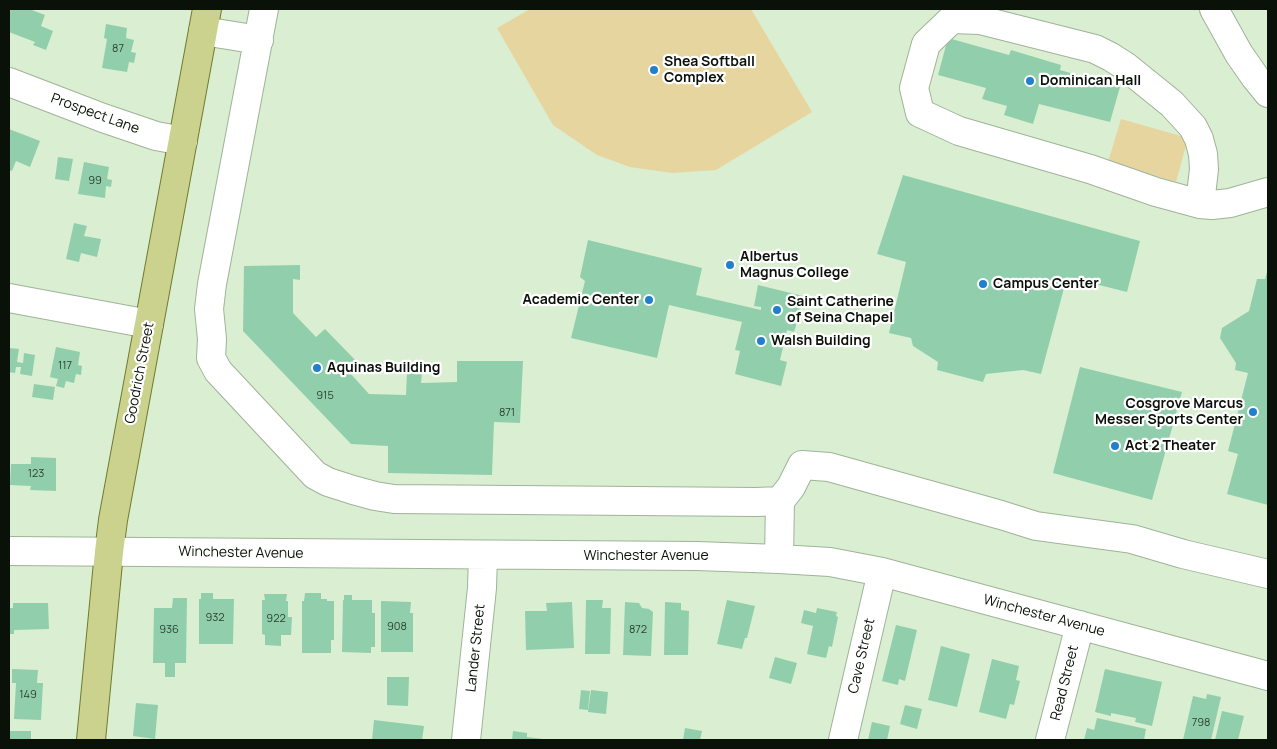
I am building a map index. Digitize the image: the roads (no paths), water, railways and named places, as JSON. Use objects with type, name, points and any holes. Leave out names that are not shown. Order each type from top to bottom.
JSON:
[{"type":"main road","name":"Goodrich Street","points":[[91,740],[113,520],[205,20]]},
{"type":"street","points":[[264,9],[212,284],[209,309],[212,338],[211,358],[218,371],[314,475],[328,482],[353,490],[375,496],[394,498],[568,501],[780,501]]},
{"type":"street","points":[[1214,9],[1239,54],[1268,93]]},
{"type":"street","points":[[1200,204],[1204,168],[1203,154],[1193,127],[1172,104],[1111,57],[1095,49],[980,20],[952,19],[926,44],[914,88],[920,113],[959,131],[1090,169],[1156,192],[1200,204],[1230,203],[1268,192]]},
{"type":"street","points":[[205,20],[258,40]]},
{"type":"street","name":"Prospect Lane","points":[[9,82],[156,136],[183,141]]},
{"type":"street","points":[[9,298],[149,324]]},
{"type":"street","points":[[779,559],[780,501],[791,487],[802,465],[829,468],[992,512],[1036,526],[1132,539],[1183,554],[1268,574]]},
{"type":"street","name":"Winchester Avenue","points":[[9,551],[483,556],[687,556],[830,562],[882,572],[1268,676]]},
{"type":"street","name":"Lander Street","points":[[466,740],[482,588],[483,556]]},
{"type":"street","name":"Cave Street","points":[[843,740],[882,572]]},
{"type":"street","name":"Read Street","points":[[1050,740],[1080,625]]},
{"type":"place","name":"Shea Softball Complex","points":[[654,70]]},
{"type":"place","name":"Dominican Hall","points":[[1030,81]]},
{"type":"place","name":"Albertus Magnus College","points":[[730,265]]},
{"type":"place","name":"Campus Center","points":[[983,284]]},
{"type":"place","name":"Academic Center","points":[[649,300]]},
{"type":"place","name":"Saint Catherine of Seina Chapel","points":[[777,310]]},
{"type":"place","name":"Walsh Building","points":[[761,341]]},
{"type":"place","name":"Aquinas Building","points":[[317,368]]},
{"type":"place","name":"Cosgrove Marcus Messer Sports Center","points":[[1253,412]]},
{"type":"place","name":"Act 2 Theater","points":[[1115,446]]}]
